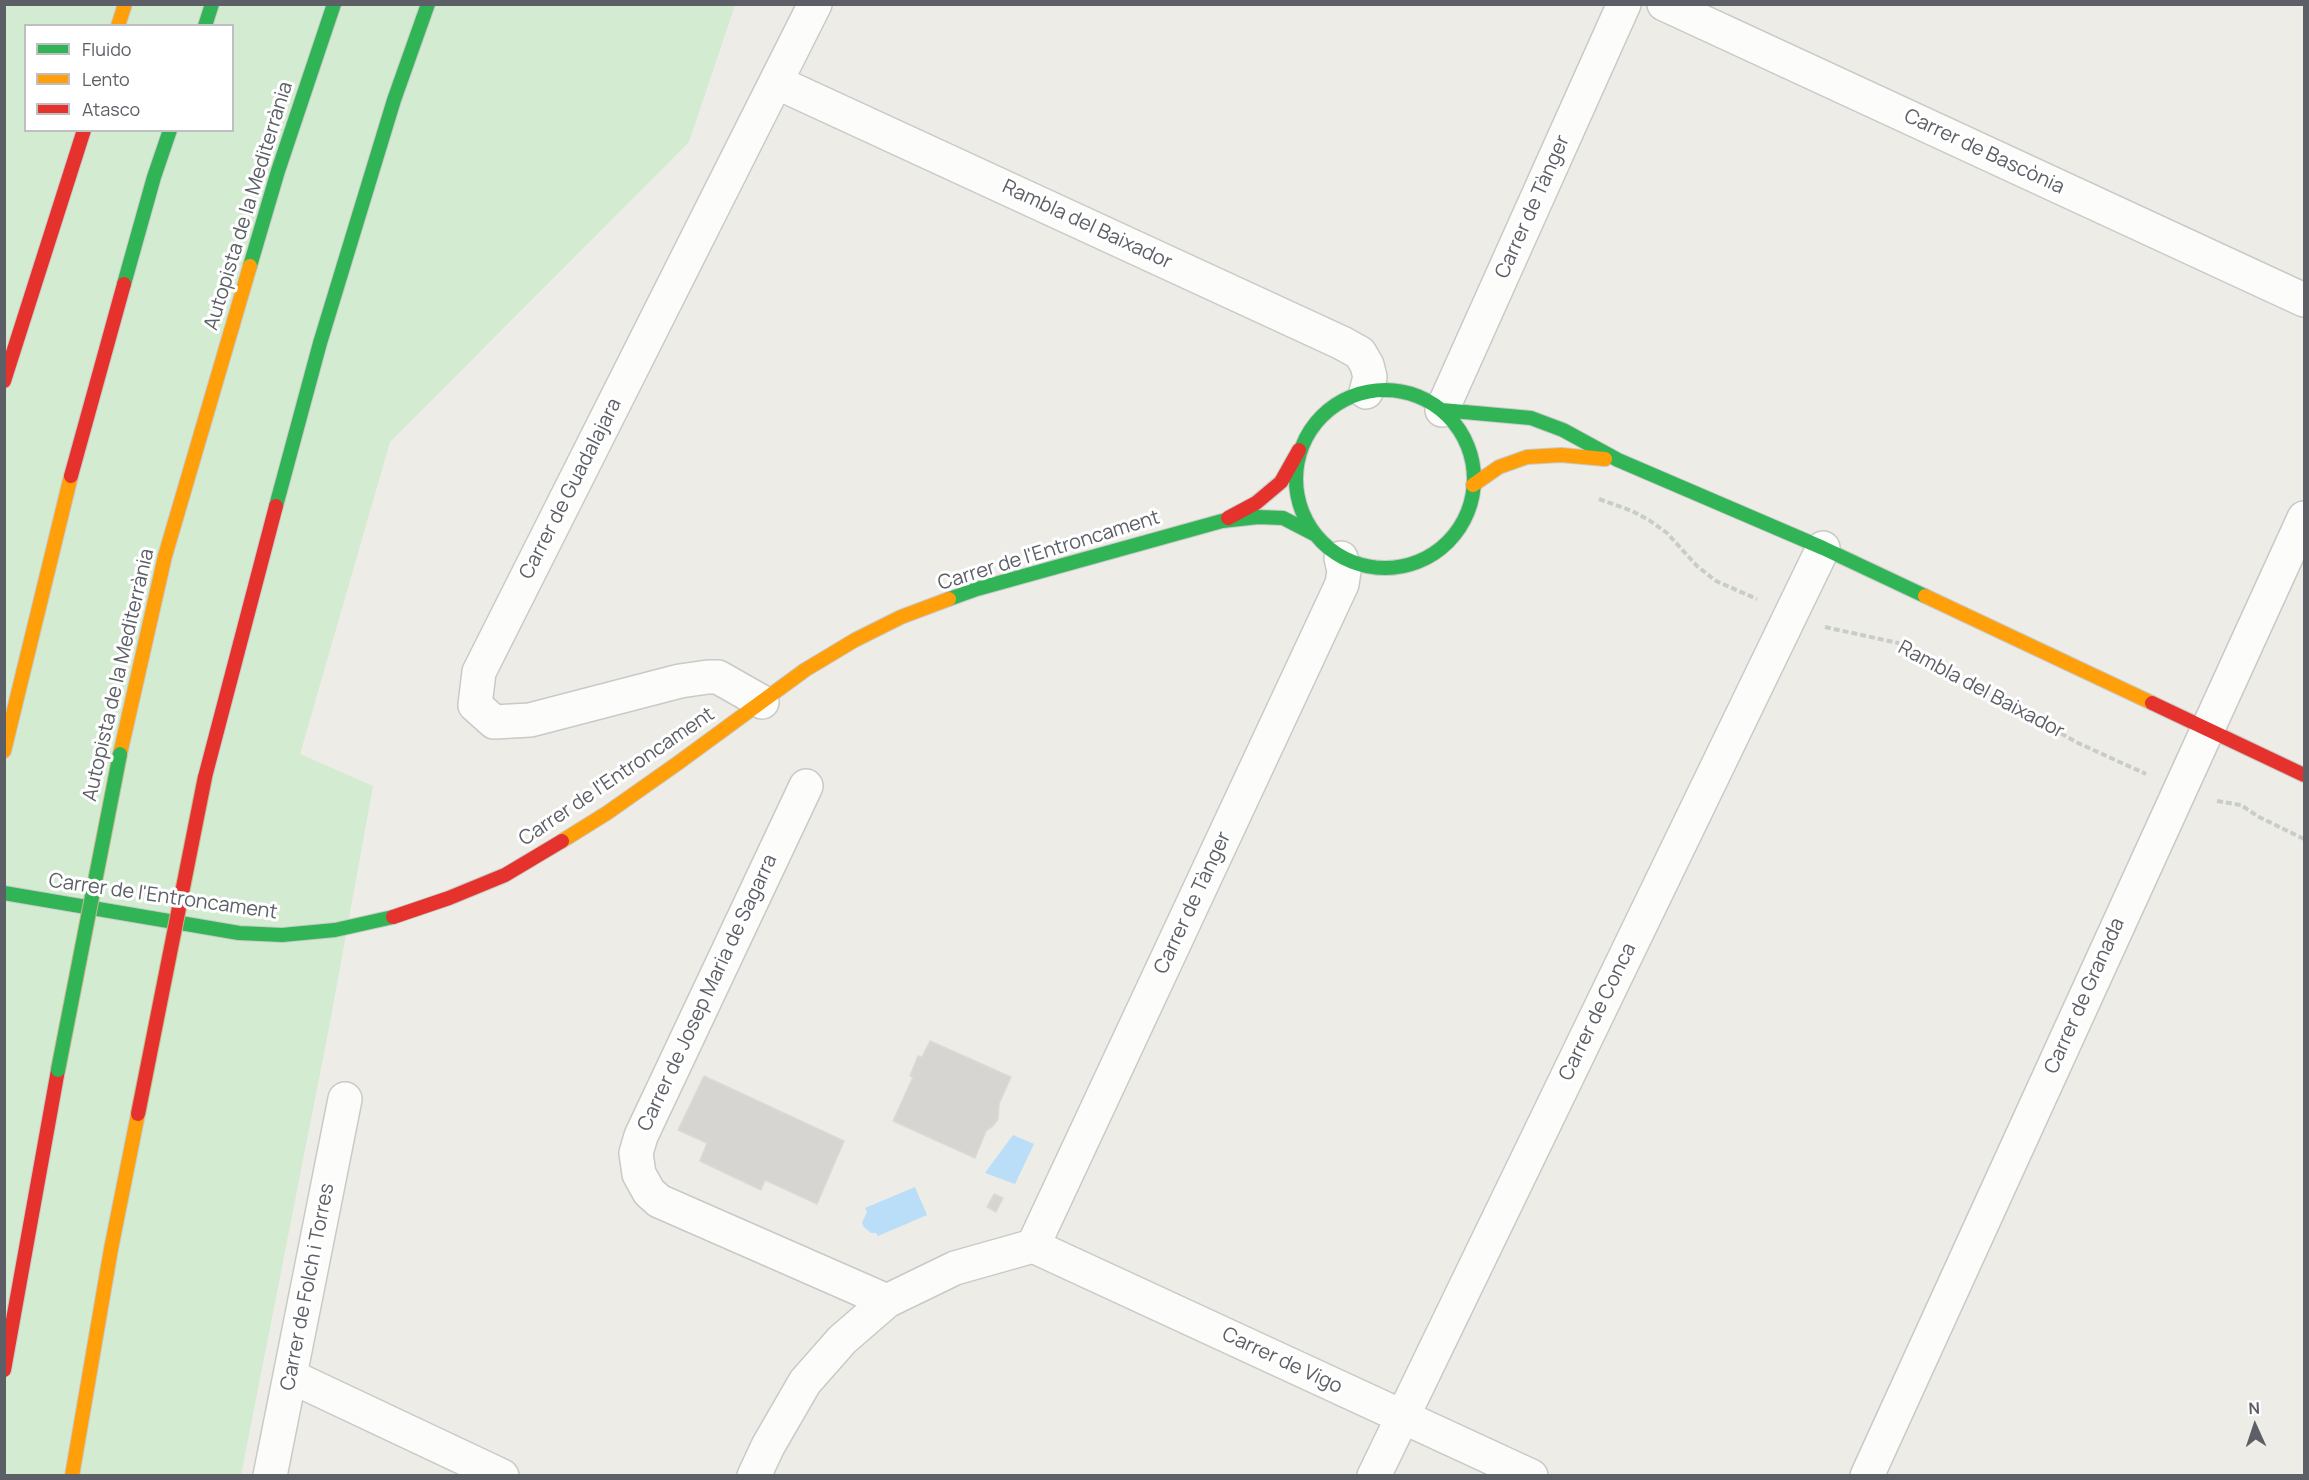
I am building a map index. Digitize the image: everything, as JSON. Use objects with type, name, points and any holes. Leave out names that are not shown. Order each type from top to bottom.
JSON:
[{"type":"main road","points":[[119,24],[125,4]]},
{"type":"main road","points":[[206,24],[212,4]]},
{"type":"main road","name":"Autopista de la Mediterrània","points":[[4,1370],[58,1070],[120,754],[165,556],[278,171],[334,4]]},
{"type":"main road","points":[[72,1476],[111,1249],[205,777],[321,343],[394,100],[428,4]]},
{"type":"main road","points":[[4,381],[83,132]]},
{"type":"main road","points":[[4,751],[81,434],[154,177],[169,132]]},
{"type":"main road","points":[[1395,390],[1411,393],[1442,410],[1462,434],[1473,463],[1474,493],[1469,510],[1453,537],[1429,557],[1413,564],[1383,568],[1365,566],[1341,558],[1322,546],[1303,512],[1296,476],[1302,446],[1314,424],[1337,403],[1366,392],[1395,390]]},
{"type":"main road","points":[[1442,410],[1531,418],[1563,430],[1618,460],[1823,548],[2304,776]]},
{"type":"main road","name":"Carrer de l'Entroncament","points":[[1222,521],[1256,503],[1281,482],[1302,446]]},
{"type":"main road","points":[[1473,485],[1499,467],[1527,457],[1561,455],[1618,460]]},
{"type":"main road","name":"Carrer de l'Entroncament","points":[[4,893],[239,933],[282,935],[335,930],[386,919],[494,880],[543,854],[607,813],[805,670],[855,640],[901,617],[977,589],[1222,521],[1258,517],[1283,518],[1314,534]]},
{"type":"street","name":"Carrer de Guadalajara","points":[[762,702],[718,677],[708,676],[680,681],[530,720],[494,722],[475,705],[479,672],[815,4]]},
{"type":"street","name":"Carrer de Tànger","points":[[1442,410],[1624,4]]},
{"type":"street","name":"Carrer de Bascònia","points":[[1664,4],[2304,300]]},
{"type":"street","name":"Rambla del Baixador","points":[[776,82],[1342,343],[1360,353],[1367,365],[1370,377],[1366,392]]},
{"type":"street","name":"Carrer de Granada","points":[[1867,1476],[2304,518]]},
{"type":"street","name":"Carrer de Conca","points":[[1374,1476],[1823,548]]},
{"type":"street","name":"Carrer de Tànger","points":[[1033,1246],[1342,584],[1344,571],[1341,558]]},
{"type":"street","name":"Carrer de Josep Maria de Sagarra","points":[[806,786],[641,1136],[636,1153],[639,1174],[649,1192],[659,1201],[887,1301]]},
{"type":"street","name":"Carrer de Folch i Torres","points":[[270,1476],[345,1099]]},
{"type":"street","points":[[754,1476],[768,1446],[805,1382],[842,1340],[887,1301],[955,1268],[1033,1246]]},
{"type":"street","name":"Carrer de Vigo","points":[[1033,1246],[1531,1476]]},
{"type":"street","points":[[290,1376],[502,1476]]},
{"type":"path","name":"Rambla del Baixador","points":[[1593,496],[1649,520],[1666,533],[1697,566],[1716,581],[1837,631],[1877,637],[1898,643],[2078,742],[2196,798],[2241,805],[2259,817],[2304,839]]},
{"type":"green space","points":[[5,5],[735,5],[689,142],[390,442],[300,754],[373,786],[328,1033],[241,1475],[5,1476]]},
{"type":"water","points":[[1013,1135],[1034,1144],[1015,1184],[985,1173]]},
{"type":"water","points":[[915,1187],[927,1215],[878,1236],[864,1227],[862,1223],[867,1212],[865,1208]]},
{"type":"building","points":[[930,1041],[1011,1077],[999,1104],[998,1119],[986,1131],[975,1158],[893,1121],[913,1077],[910,1076],[918,1056],[922,1057]]},
{"type":"building","points":[[704,1076],[844,1141],[817,1204],[765,1180],[761,1190],[700,1161],[707,1143],[678,1130]]},
{"type":"building","points":[[994,1194],[1003,1198],[996,1212],[987,1207]]},
{"type":"traffic: fast","points":[[206,24],[212,4]]},
{"type":"traffic: fast","points":[[250,266],[278,171],[334,4]]},
{"type":"traffic: fast","points":[[276,506],[320,343],[394,100],[428,4]]},
{"type":"traffic: fast","points":[[124,284],[154,177],[169,132]]},
{"type":"traffic: fast","points":[[1385,390],[1419,397],[1448,416],[1467,445],[1474,479],[1467,513],[1448,542],[1419,561],[1385,568],[1351,561],[1322,542],[1303,513],[1296,479],[1303,445],[1322,416],[1351,397],[1385,390]]},
{"type":"traffic: fast","points":[[1442,410],[1531,418],[1563,430],[1618,460],[1823,548],[1925,596]]},
{"type":"traffic: fast","points":[[949,599],[977,589],[1222,521],[1258,517],[1283,518],[1314,534]]},
{"type":"traffic: fast","points":[[58,1070],[120,754]]},
{"type":"traffic: fast","points":[[4,893],[239,933],[282,935],[335,930],[393,917]]},
{"type":"traffic: slow","points":[[119,24],[125,4]]},
{"type":"traffic: slow","points":[[120,754],[165,556],[250,266]]},
{"type":"traffic: slow","points":[[1473,485],[1499,467],[1527,457],[1561,455],[1605,459]]},
{"type":"traffic: slow","points":[[4,751],[71,476]]},
{"type":"traffic: slow","points":[[1925,596],[2152,703]]},
{"type":"traffic: slow","points":[[562,841],[607,813],[805,670],[855,640],[901,617],[949,599]]},
{"type":"traffic: slow","points":[[72,1476],[111,1249],[138,1114]]},
{"type":"traffic: jam","points":[[4,381],[83,132]]},
{"type":"traffic: jam","points":[[71,476],[124,284]]},
{"type":"traffic: jam","points":[[1228,518],[1256,503],[1281,482],[1299,450]]},
{"type":"traffic: jam","points":[[205,777],[276,506]]},
{"type":"traffic: jam","points":[[2152,703],[2304,775]]},
{"type":"traffic: jam","points":[[138,1114],[205,777]]},
{"type":"traffic: jam","points":[[393,917],[449,898],[505,875],[562,841]]},
{"type":"traffic: jam","points":[[4,1370],[58,1070]]}]
